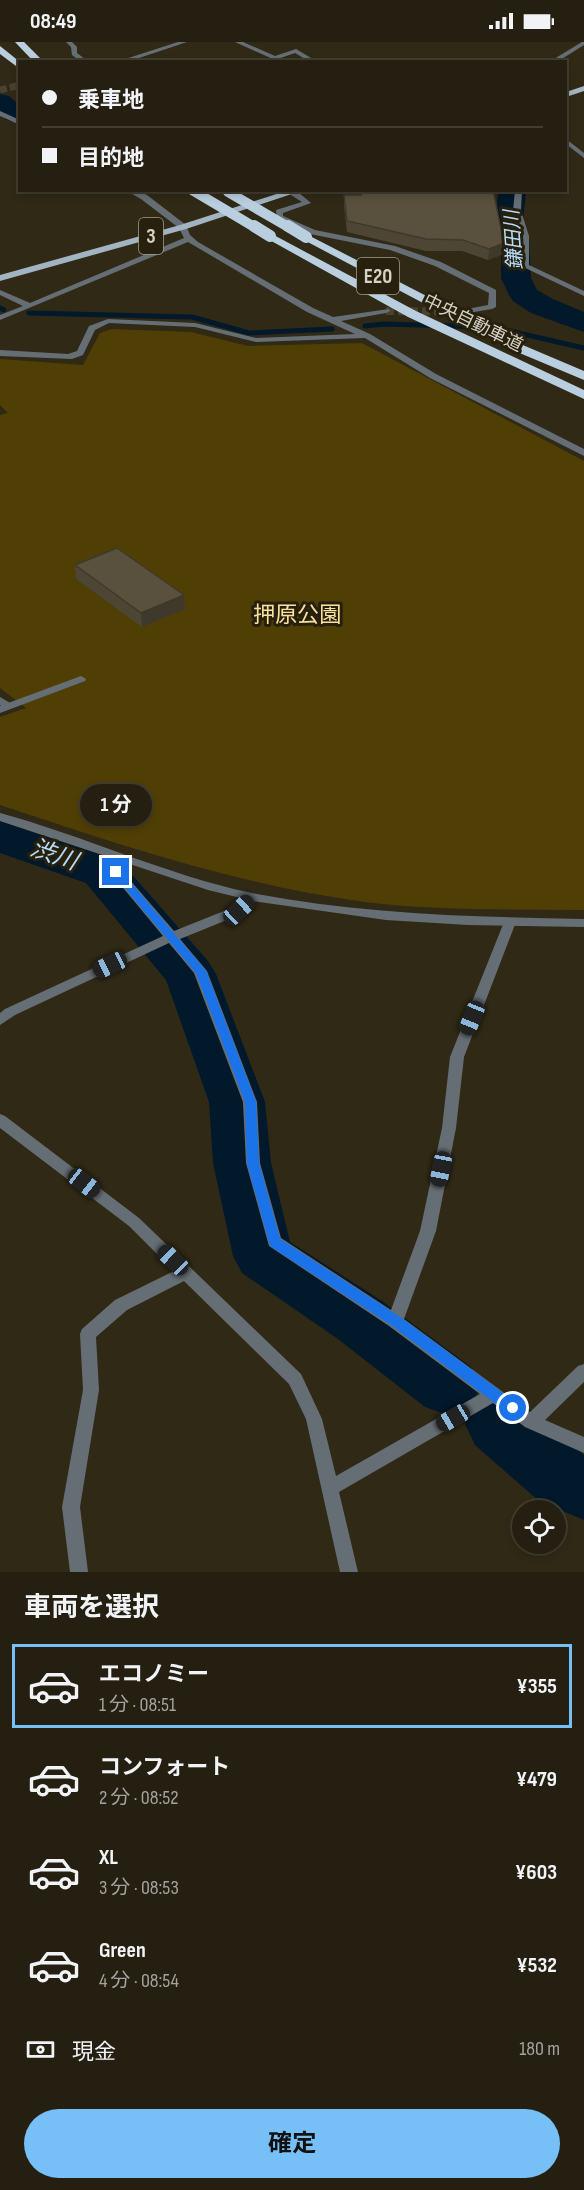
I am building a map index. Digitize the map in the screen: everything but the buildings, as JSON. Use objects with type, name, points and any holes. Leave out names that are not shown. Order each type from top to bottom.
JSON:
[{"type":"highway","points":[[18,42],[38,60]]},
{"type":"highway","points":[[0,49],[18,64]]},
{"type":"highway","name":"中央自動車道","points":[[195,192],[412,314],[584,395]]},
{"type":"highway","name":"中央自動車道","points":[[228,192],[451,315],[584,376]]},
{"type":"main road","points":[[567,95],[584,88]]},
{"type":"main road","name":"3","points":[[0,278],[183,228],[292,192]]},
{"type":"street","points":[[69,42],[74,47],[74,54],[83,60]]},
{"type":"street","points":[[126,60],[184,42]]},
{"type":"street","points":[[238,42],[275,58],[296,51],[312,60]]},
{"type":"street","points":[[556,60],[584,44]]},
{"type":"street","points":[[0,113],[18,122]]},
{"type":"street","points":[[567,142],[584,156]]},
{"type":"street","points":[[133,192],[144,197],[183,228],[183,234],[189,239],[310,310],[367,336],[433,376],[584,453]]},
{"type":"street","points":[[296,192],[307,203],[279,212],[280,217],[313,232],[392,248],[438,264],[493,292],[492,307],[465,312]]},
{"type":"street","points":[[519,192],[517,211],[525,236],[525,266],[584,294]]},
{"type":"street","points":[[0,318],[189,239]]},
{"type":"street","points":[[0,292],[28,305]]},
{"type":"street","points":[[332,320],[386,311]]},
{"type":"street","points":[[0,353],[69,357],[80,353],[92,328],[108,321],[195,326],[256,340],[367,336]]},
{"type":"street","points":[[3,705],[81,679]]},
{"type":"street","points":[[0,817],[212,887],[253,897],[386,916],[584,923]]},
{"type":"street","points":[[126,859],[116,872],[201,971],[250,1102],[253,1163],[274,1242],[395,1321],[531,1422],[584,1445]]},
{"type":"street","points":[[0,1020],[10,1012],[150,946],[239,910],[253,897]]},
{"type":"street","points":[[395,1321],[428,1231],[449,1128],[457,1057],[510,922]]},
{"type":"street","points":[[0,1120],[134,1222],[295,1380],[314,1419],[349,1572]]},
{"type":"street","points":[[79,1572],[71,1506],[91,1390],[88,1334],[121,1305],[186,1273]]},
{"type":"street","points":[[531,1422],[584,1371]]},
{"type":"street","points":[[330,1488],[494,1394]]},
{"type":"green space","name":"押原公園","points":[[112,329],[191,332],[248,346],[362,343],[584,461],[584,910],[420,907],[318,895],[180,862],[0,805],[0,717],[26,708],[0,688],[0,415],[8,413],[0,405],[0,359],[83,365],[100,333]]},
{"type":"waterway","name":"鎌田川","points":[[0,101],[18,116]]},
{"type":"waterway","name":"鎌田川","points":[[511,192],[509,220],[515,239],[516,278],[524,295],[542,306],[584,323]]},
{"type":"waterway","points":[[0,308],[4,310]]},
{"type":"waterway","points":[[29,313],[192,317],[249,333],[332,329]]},
{"type":"waterway","points":[[365,326],[384,324],[492,327],[584,348]]},
{"type":"waterway","name":"渋川","points":[[0,836],[103,872],[190,974],[237,1102],[242,1163],[263,1256],[360,1320],[448,1387]]},
{"type":"waterway","name":"渋川","points":[[498,1424],[563,1479],[584,1489]]},
{"type":"tunnel","points":[[0,90],[18,86]]},
{"type":"tunnel","points":[[386,311],[465,312]]},
{"type":"route","points":[[116,872],[201,971],[250,1102],[253,1163],[274,1242],[395,1321],[513,1408]]}]
